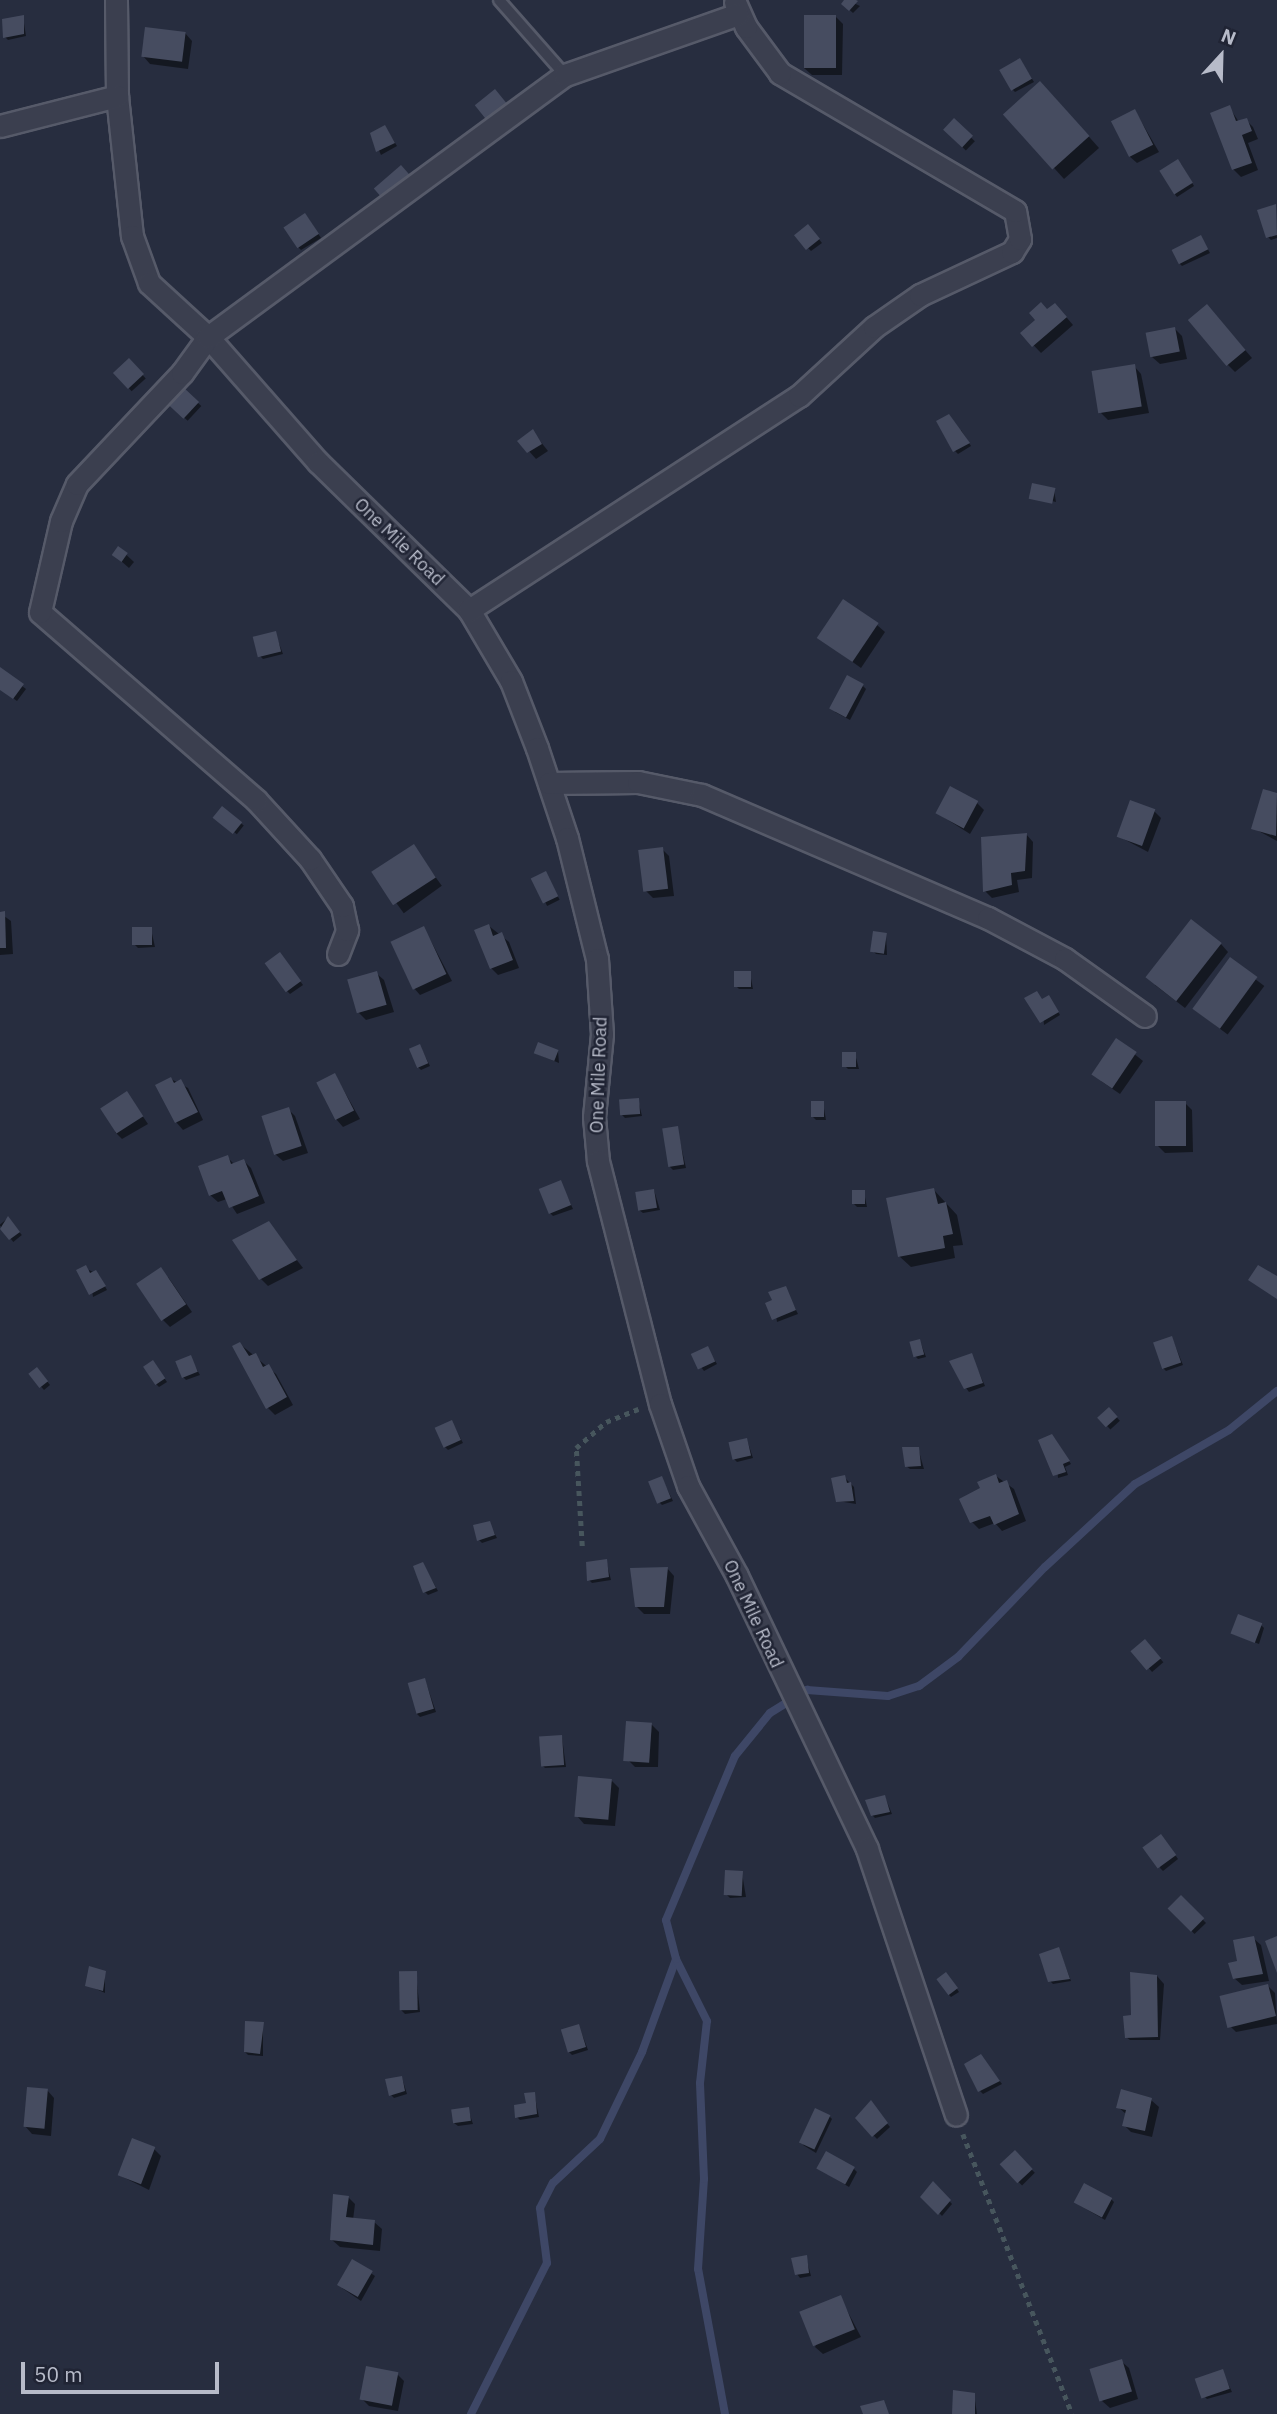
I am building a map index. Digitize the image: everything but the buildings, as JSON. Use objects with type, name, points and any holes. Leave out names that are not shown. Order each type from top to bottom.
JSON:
[{"type":"street","name":"One Mile Road","points":[[116,0],[117,96],[132,236],[140,265],[149,283],[208,337],[318,462],[469,610],[510,681],[549,783],[597,960],[602,1034],[594,1117],[598,1161],[660,1404],[688,1486],[737,1576],[782,1677],[867,1849],[956,2115]]},
{"type":"street","points":[[338,954],[347,930],[342,906],[310,859],[256,800],[40,612],[50,560],[77,484],[181,373],[208,337],[565,75],[736,7],[780,73],[1014,211],[1020,239],[1012,252],[920,295],[874,327],[799,396],[469,610]]},
{"type":"street","points":[[0,126],[117,96]]},
{"type":"street","points":[[549,783],[638,782],[702,794],[988,918],[1065,959],[1144,1016]]},
{"type":"lane","points":[[499,0],[565,75]]},
{"type":"path","points":[[582,1546],[576,1448],[606,1422],[627,1411],[660,1404]]},
{"type":"path","points":[[956,2115],[1072,2414]]},
{"type":"waterway","points":[[725,2414],[698,2269],[704,2179],[700,2083],[707,2021],[676,1959],[666,1920],[735,1756],[770,1713],[807,1690],[888,1696],[919,1686],[958,1657],[1045,1567],[1135,1484],[1229,1430],[1277,1391]]},
{"type":"waterway","points":[[471,2414],[547,2263],[540,2208],[553,2183],[600,2139],[642,2052],[676,1959]]}]
